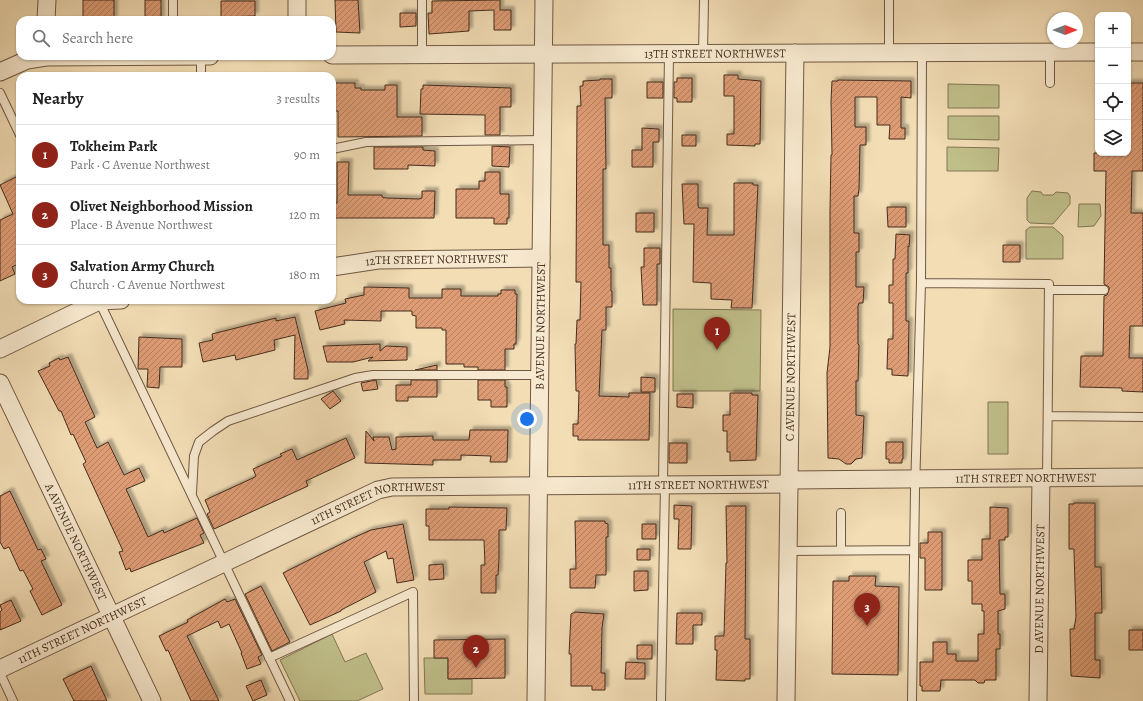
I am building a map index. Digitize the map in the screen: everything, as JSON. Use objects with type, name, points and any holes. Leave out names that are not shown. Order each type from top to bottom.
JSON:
[{"type":"street","points":[[46,16],[47,0]]},
{"type":"street","points":[[297,0],[297,16]]},
{"type":"street","name":"B AVENUE NORTHWEST","points":[[536,701],[544,0]]},
{"type":"street","name":"13TH STREET NORTHWEST","points":[[336,55],[1095,52]]},
{"type":"street","points":[[1131,52],[1143,52]]},
{"type":"street","name":"C AVENUE NORTHWEST","points":[[786,701],[795,53]]},
{"type":"street","points":[[0,72],[27,60]]},
{"type":"street","name":"12TH STREET NORTHWEST","points":[[336,266],[378,260],[541,258]]},
{"type":"street","points":[[0,349],[91,304]]},
{"type":"street","name":"A AVENUE NORTHWEST","points":[[0,383],[152,701]]},
{"type":"street","name":"11TH STREET NORTHWEST","points":[[0,669],[378,490],[392,487],[1143,477]]},
{"type":"street","name":"D AVENUE NORTHWEST","points":[[1038,701],[1044,478]]},
{"type":"lane","points":[[173,0],[173,16]]},
{"type":"lane","points":[[422,0],[422,54]]},
{"type":"lane","points":[[703,54],[704,0]]},
{"type":"lane","points":[[889,0],[889,53]]},
{"type":"lane","points":[[912,701],[915,480],[921,283],[922,52]]},
{"type":"lane","points":[[1050,52],[1050,83]]},
{"type":"lane","points":[[661,701],[669,54]]},
{"type":"lane","points":[[201,60],[201,72]]},
{"type":"lane","points":[[0,93],[16,127]]},
{"type":"lane","points":[[336,148],[366,142],[542,140]]},
{"type":"lane","points":[[921,283],[1049,284],[1048,416],[1044,478]]},
{"type":"lane","points":[[1049,290],[1104,290]]},
{"type":"lane","points":[[101,304],[290,701]]},
{"type":"lane","points":[[192,495],[194,456],[199,442],[228,421],[355,378],[373,375],[540,375]]},
{"type":"lane","points":[[1048,416],[1143,418]]},
{"type":"lane","points":[[841,513],[841,550]]},
{"type":"lane","points":[[788,551],[914,550]]},
{"type":"lane","points":[[270,658],[413,592],[414,701]]},
{"type":"lane","points":[[0,673],[13,701]]},
{"type":"shaded area","points":[[948,84],[999,85],[999,108],[948,108]]},
{"type":"shaded area","points":[[948,116],[999,116],[999,140],[948,139]]},
{"type":"shaded area","points":[[947,147],[999,148],[998,171],[947,171]]},
{"type":"shaded area","points":[[1032,191],[1041,192],[1043,195],[1053,195],[1056,192],[1068,193],[1070,196],[1070,204],[1053,224],[1030,223],[1027,220],[1027,198]]},
{"type":"shaded area","points":[[1079,204],[1100,204],[1101,216],[1094,226],[1078,227]]},
{"type":"shaded area","points":[[1030,227],[1053,227],[1063,236],[1063,259],[1026,259],[1026,230]]},
{"type":"shaded area","points":[[673,309],[761,310],[760,391],[673,391]]},
{"type":"shaded area","points":[[988,402],[1008,402],[1008,454],[988,454]]},
{"type":"shaded area","points":[[332,634],[345,662],[366,653],[383,689],[357,701],[300,701],[280,660]]},
{"type":"shaded area","points":[[424,658],[448,658],[448,679],[472,679],[472,694],[425,694]]},
{"type":"building","points":[[83,0],[114,0],[114,16],[83,16]]},
{"type":"building","points":[[145,0],[161,0],[161,16],[145,16]]},
{"type":"building","points":[[335,0],[358,0],[360,33],[336,32]]},
{"type":"building","points":[[500,0],[500,10],[511,10],[511,30],[494,30],[494,10],[469,11],[469,31],[429,34],[428,13],[432,13],[432,1]]},
{"type":"building","points":[[221,1],[255,1],[255,16],[221,16]]},
{"type":"building","points":[[400,13],[416,13],[416,26],[400,27]]},
{"type":"building","points":[[724,75],[738,75],[738,79],[761,81],[760,144],[755,144],[755,146],[727,145],[727,134],[734,134],[734,96],[724,96]]},
{"type":"building","points":[[677,78],[692,78],[692,102],[677,102],[677,98],[674,98],[674,82],[677,82]]},
{"type":"building","points":[[612,79],[612,98],[605,98],[606,169],[603,169],[603,245],[609,245],[612,307],[606,307],[606,330],[602,330],[599,396],[629,397],[629,393],[650,393],[649,440],[578,440],[578,436],[573,436],[573,424],[578,424],[579,391],[576,391],[575,344],[577,320],[580,320],[581,282],[576,282],[577,106],[581,106],[580,86],[583,86],[583,81]]},
{"type":"building","points":[[832,81],[911,81],[911,98],[901,97],[901,128],[905,128],[905,139],[889,139],[890,125],[877,125],[877,97],[855,97],[855,127],[866,127],[866,145],[860,145],[858,196],[854,196],[854,233],[859,233],[859,252],[856,252],[856,287],[864,287],[863,303],[859,303],[858,306],[859,345],[858,381],[856,381],[856,415],[864,416],[862,458],[856,459],[851,464],[846,464],[839,459],[828,458],[827,373],[830,347],[830,211],[832,155],[831,101]]},
{"type":"building","points":[[647,82],[663,82],[663,98],[647,98]]},
{"type":"building","points":[[336,83],[355,83],[355,88],[361,88],[361,90],[385,90],[385,85],[397,85],[397,117],[422,117],[422,136],[338,137],[338,111],[336,111]]},
{"type":"building","points":[[1131,83],[1143,83],[1143,171],[1132,171],[1131,213],[1143,213],[1143,326],[1130,326],[1129,358],[1143,358],[1143,392],[1122,391],[1122,388],[1080,387],[1081,356],[1103,356],[1104,296],[1107,295],[1109,290],[1109,287],[1104,284],[1106,171],[1094,171],[1094,153],[1095,156],[1131,156]]},
{"type":"building","points":[[423,85],[511,88],[511,107],[500,107],[500,135],[485,135],[485,115],[420,114],[421,89],[423,89]]},
{"type":"building","points":[[642,128],[659,129],[659,142],[653,142],[653,167],[632,167],[632,150],[642,150]]},
{"type":"building","points":[[682,135],[696,135],[696,146],[682,146]]},
{"type":"building","points":[[492,146],[510,147],[509,167],[492,166]]},
{"type":"building","points":[[374,147],[423,147],[423,150],[435,151],[435,166],[408,165],[408,169],[374,169]]},
{"type":"building","points":[[337,162],[349,162],[348,195],[382,195],[382,197],[386,198],[419,199],[422,198],[422,191],[435,191],[434,218],[336,218]]},
{"type":"building","points":[[485,172],[500,172],[500,194],[509,194],[509,218],[507,218],[507,224],[494,224],[494,218],[456,218],[456,189],[479,189],[479,181],[485,181]]},
{"type":"building","points":[[16,177],[16,265],[12,267],[15,274],[0,281],[0,220],[13,214],[0,185]]},
{"type":"building","points":[[734,183],[753,183],[753,185],[758,185],[752,308],[731,308],[732,300],[711,299],[711,283],[693,282],[694,224],[684,224],[682,184],[698,184],[698,206],[699,208],[708,208],[707,235],[734,235]]},
{"type":"building","points":[[887,207],[906,207],[906,227],[888,227]]},
{"type":"building","points":[[636,213],[654,213],[654,232],[636,232]]},
{"type":"building","points":[[896,234],[910,235],[909,247],[908,246],[908,273],[906,273],[906,321],[909,321],[908,376],[892,375],[892,369],[887,369],[888,339],[893,339],[893,303],[889,303],[889,285],[893,285],[893,259],[895,259]]},
{"type":"building","points":[[1003,245],[1020,245],[1020,262],[1003,262]]},
{"type":"building","points":[[644,248],[660,248],[660,264],[657,264],[657,305],[643,305],[641,267],[644,267]]},
{"type":"building","points":[[364,287],[409,288],[409,298],[442,298],[442,289],[461,289],[461,296],[498,296],[498,294],[501,294],[501,290],[515,290],[515,294],[517,294],[516,344],[514,344],[514,349],[505,349],[505,370],[478,370],[478,367],[464,367],[464,364],[446,364],[446,330],[442,330],[442,328],[416,328],[416,316],[412,315],[412,311],[381,311],[381,321],[344,320],[345,324],[320,330],[315,311],[346,303],[345,299],[364,295]]},
{"type":"building","points":[[295,317],[308,370],[308,379],[294,379],[295,335],[274,340],[275,350],[236,360],[235,355],[203,362],[199,343],[213,340],[212,334],[276,318],[276,321]]},
{"type":"building","points":[[139,337],[182,339],[182,367],[160,367],[159,388],[147,387],[148,369],[138,369]]},
{"type":"building","points":[[380,344],[380,351],[386,346],[407,347],[407,360],[368,361],[373,357],[353,362],[327,362],[323,346]]},
{"type":"building","points":[[68,357],[95,417],[85,422],[97,448],[108,442],[124,475],[139,468],[145,481],[126,489],[148,537],[163,530],[164,533],[197,518],[204,533],[200,535],[204,543],[131,572],[130,568],[126,570],[119,552],[123,551],[83,464],[86,462],[73,434],[71,435],[61,411],[59,411],[38,371],[50,366],[49,363],[59,358],[60,360]]},
{"type":"building","points":[[437,365],[437,370],[415,370]]},
{"type":"building","points":[[641,377],[655,378],[655,392],[641,392]]},
{"type":"building","points":[[376,380],[378,389],[363,391],[361,383]]},
{"type":"building","points":[[411,380],[437,380],[437,397],[408,397],[408,401],[396,401],[396,385],[411,385]]},
{"type":"building","points":[[478,380],[505,380],[505,387],[507,387],[507,407],[491,407],[491,400],[478,400]]},
{"type":"building","points":[[333,391],[341,401],[330,409],[321,399]]},
{"type":"building","points":[[730,393],[752,393],[752,395],[758,395],[756,460],[730,461],[730,452],[727,452],[727,431],[723,431],[723,415],[730,415]]},
{"type":"building","points":[[677,394],[693,394],[693,408],[677,407]]},
{"type":"building","points":[[470,430],[508,430],[507,462],[490,462],[491,456],[461,455],[461,460],[433,460],[433,465],[365,463],[366,431],[374,441],[373,437],[389,437],[392,450],[396,449],[396,437],[433,436],[433,440],[469,440]]},
{"type":"building","points":[[346,438],[355,458],[306,481],[308,486],[214,529],[207,514],[210,512],[205,500],[253,478],[256,476],[253,469],[282,456],[280,454],[292,449],[297,460]]},
{"type":"building","points":[[886,442],[903,442],[902,463],[889,463],[889,459],[886,459]]},
{"type":"building","points":[[669,443],[687,443],[687,463],[669,463]]},
{"type":"building","points":[[10,491],[38,550],[41,549],[46,559],[41,561],[62,605],[42,615],[30,591],[33,589],[23,570],[20,571],[9,547],[4,549],[0,542],[0,496]]},
{"type":"building","points":[[1095,503],[1095,567],[1101,567],[1102,613],[1095,613],[1095,660],[1100,660],[1100,678],[1071,676],[1070,629],[1074,629],[1076,617],[1074,549],[1069,549],[1069,504]]},
{"type":"building","points":[[674,505],[692,506],[691,549],[678,549],[679,519],[674,519]]},
{"type":"building","points":[[726,506],[746,506],[745,639],[750,639],[750,679],[745,679],[745,681],[716,680],[717,650],[715,650],[715,636],[724,636],[727,563]]},
{"type":"building","points":[[449,507],[507,508],[506,530],[499,530],[499,558],[498,575],[496,575],[496,593],[481,593],[481,565],[485,565],[484,540],[429,540],[429,526],[426,526],[426,509],[449,509]]},
{"type":"building","points":[[990,507],[1008,508],[1008,537],[1005,537],[1005,540],[999,540],[1000,594],[1005,594],[1005,609],[998,611],[998,634],[1000,634],[1000,649],[996,649],[996,680],[985,680],[984,683],[978,683],[975,680],[941,680],[940,691],[922,691],[922,686],[920,686],[920,662],[933,662],[933,642],[947,642],[947,654],[956,654],[956,661],[978,661],[978,634],[984,634],[984,611],[982,611],[982,604],[972,604],[972,581],[968,581],[968,560],[982,560],[982,539],[990,539]]},
{"type":"building","points":[[575,521],[605,521],[605,523],[608,524],[608,537],[606,537],[606,575],[596,575],[595,588],[570,588],[570,569],[576,569]]},
{"type":"building","points":[[403,524],[414,580],[397,583],[393,558],[388,559],[386,551],[364,562],[376,592],[341,611],[310,625],[283,573],[371,530]]},
{"type":"building","points":[[642,524],[656,524],[656,539],[642,539]]},
{"type":"building","points":[[928,532],[942,532],[942,590],[925,590],[925,558],[920,558],[920,543],[928,543]]},
{"type":"building","points":[[637,549],[650,549],[650,560],[637,560]]},
{"type":"building","points":[[443,564],[444,579],[429,580],[429,565]]},
{"type":"building","points":[[634,571],[648,571],[648,590],[634,591]]},
{"type":"building","points":[[849,576],[876,576],[875,586],[899,587],[898,675],[832,674],[833,581],[849,581]]},
{"type":"building","points":[[261,586],[290,642],[272,651],[245,594]]},
{"type":"building","points":[[225,599],[227,602],[235,599],[262,655],[258,657],[261,664],[247,669],[242,653],[229,624],[221,628],[218,621],[187,636],[219,701],[191,701],[168,650],[166,651],[159,636],[188,622],[187,620]]},
{"type":"building","points":[[11,600],[21,621],[0,630],[0,612],[2,610],[0,605]]},
{"type":"building","points":[[575,612],[604,614],[602,628],[601,673],[605,673],[605,690],[592,690],[592,686],[571,686],[571,654],[569,654],[571,614]]},
{"type":"building","points":[[677,613],[702,613],[702,625],[693,625],[693,644],[676,644]]},
{"type":"building","points":[[1129,630],[1143,630],[1143,650],[1129,650]]},
{"type":"building","points":[[505,639],[505,678],[448,679],[448,658],[434,658],[434,640]]},
{"type":"building","points":[[637,645],[652,645],[652,659],[637,659]]},
{"type":"building","points":[[626,662],[645,663],[645,679],[625,679]]},
{"type":"building","points":[[91,666],[107,701],[74,701],[63,679]]},
{"type":"building","points":[[261,680],[267,695],[253,701],[246,686]]},
{"type":"place","name":"Tokheim Park","points":[[717,350]]},
{"type":"place","name":"Salvation Army Church","points":[[867,626]]},
{"type":"place","name":"Olivet Neighborhood Mission","points":[[476,668]]}]
